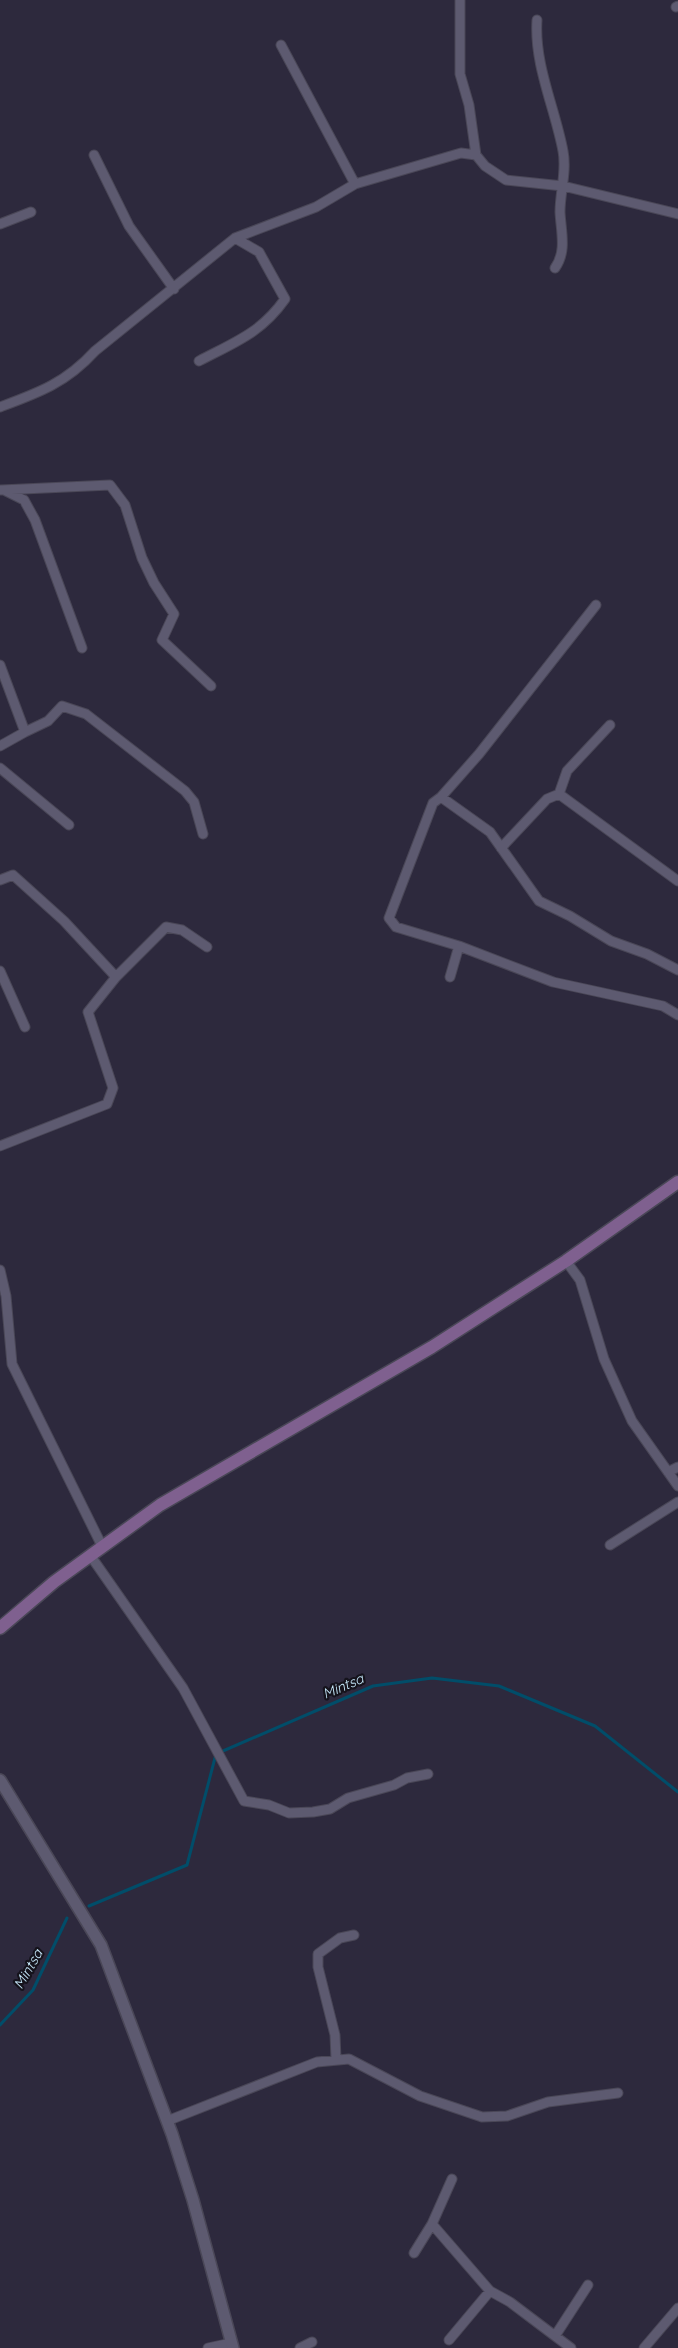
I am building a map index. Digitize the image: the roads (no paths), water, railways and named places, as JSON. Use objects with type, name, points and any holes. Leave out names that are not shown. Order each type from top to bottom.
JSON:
[{"type":"main road","points":[[0,1628],[54,1582],[160,1505],[432,1347],[566,1261],[678,1182]]},
{"type":"street","points":[[460,0],[460,74],[469,105],[476,155],[485,166],[506,180],[563,186],[678,214]]},
{"type":"street","points":[[537,20],[536,36],[540,59],[564,152],[560,210],[562,258],[555,268]]},
{"type":"street","points":[[281,45],[355,184]]},
{"type":"street","points":[[0,407],[51,388],[80,368],[95,351],[235,238],[316,207],[355,184],[461,153],[476,155]]},
{"type":"street","points":[[94,155],[129,226],[174,289]]},
{"type":"street","points":[[0,224],[31,212]]},
{"type":"street","points":[[199,361],[256,331],[274,314],[285,299],[259,252],[235,238]]},
{"type":"street","points":[[1,490],[110,485],[125,505],[142,558],[154,583],[174,614],[162,640],[211,686]]},
{"type":"street","points":[[1,490],[24,500],[36,520],[82,648]]},
{"type":"street","points":[[596,605],[479,754],[433,803],[389,918],[396,927],[459,946],[553,982],[663,1006],[678,1015]]},
{"type":"street","points":[[0,665],[25,732]]},
{"type":"street","points":[[0,746],[48,721],[62,706],[86,714],[185,791],[194,802],[203,834]]},
{"type":"street","points":[[501,848],[547,799],[559,794],[567,772],[610,725]]},
{"type":"street","points":[[0,768],[69,825]]},
{"type":"street","points":[[559,794],[678,881]]},
{"type":"street","points":[[440,797],[490,832],[539,901],[570,916],[611,941],[647,954],[678,970]]},
{"type":"street","points":[[0,880],[13,875],[64,921],[116,977]]},
{"type":"street","points":[[0,1146],[107,1104],[113,1088],[88,1012],[116,977],[166,927],[182,930],[207,947]]},
{"type":"street","points":[[450,977],[459,946]]},
{"type":"street","points":[[0,971],[24,1027]]},
{"type":"street","points":[[566,1261],[580,1280],[604,1360],[632,1421],[678,1486]]},
{"type":"street","points":[[0,1270],[6,1296],[12,1364],[102,1546]]},
{"type":"street","points":[[668,1472],[678,1467]]},
{"type":"street","points":[[610,1545],[678,1502]]},
{"type":"street","points":[[90,1555],[183,1688],[244,1801],[269,1806],[289,1813],[313,1812],[330,1809],[348,1798],[394,1785],[407,1778],[428,1774]]},
{"type":"street","points":[[0,1780],[101,1945],[167,2121],[193,2200],[232,2346],[208,2348]]},
{"type":"street","points":[[336,2059],[335,2035],[318,1967],[318,1954],[340,1938],[354,1935]]},
{"type":"street","points":[[167,2121],[317,2062],[336,2059],[348,2059],[420,2096],[482,2117],[507,2116],[548,2102],[618,2093]]},
{"type":"street","points":[[414,2253],[432,2224],[452,2179]]},
{"type":"street","points":[[432,2224],[490,2292],[510,2302],[571,2348]]},
{"type":"street","points":[[555,2336],[588,2285]]},
{"type":"street","points":[[449,2340],[490,2292]]},
{"type":"street","points":[[644,2348],[678,2309]]},
{"type":"street","points":[[300,2348],[312,2342]]},
{"type":"waterway","name":"Mintsa","points":[[89,1906],[187,1865],[216,1754],[373,1686],[432,1678],[499,1686],[595,1726],[678,1792]]},
{"type":"waterway","name":"Mintsa","points":[[0,2025],[33,1990],[67,1918]]}]
